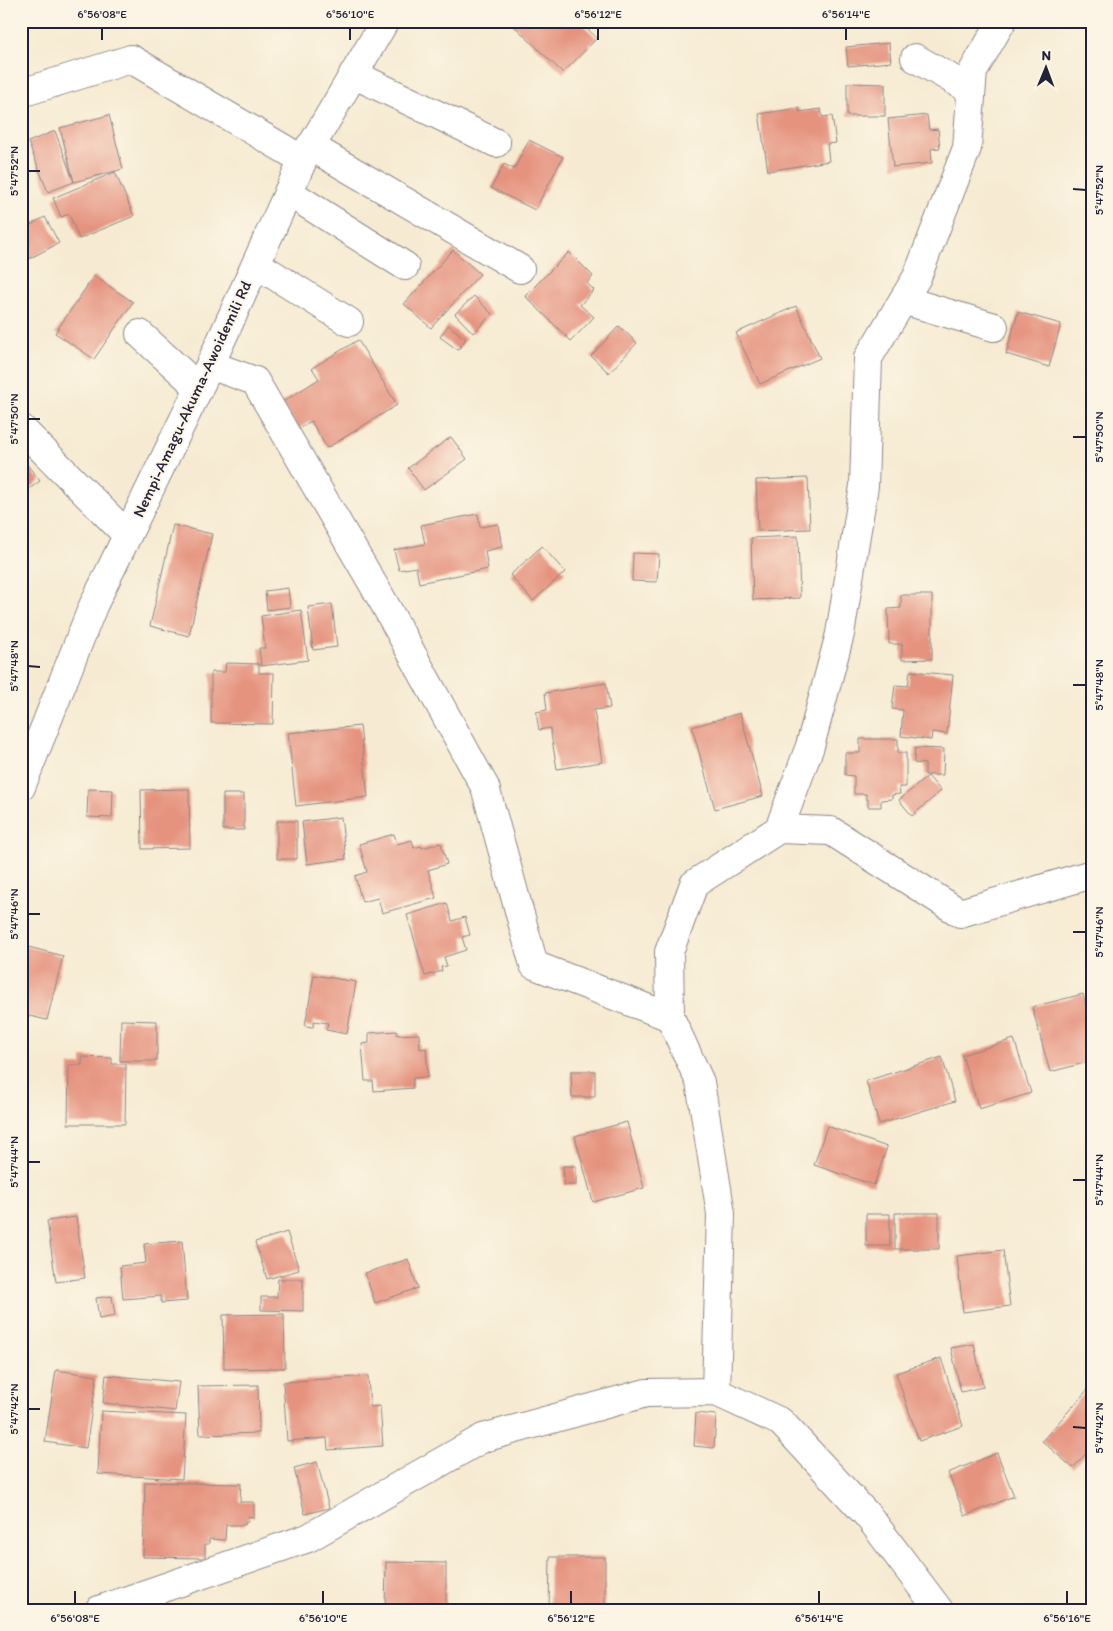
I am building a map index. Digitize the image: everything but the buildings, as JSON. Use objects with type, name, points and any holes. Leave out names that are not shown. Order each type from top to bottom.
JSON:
[{"type":"street","name":"Nempi-Amagu-Akuma-Awoidemili Rd","points":[[21,787],[93,606],[204,376],[288,192],[307,153],[385,21]]},
{"type":"street","points":[[779,829],[810,746],[840,634],[864,486],[868,358],[917,277],[967,148],[973,71],[1002,21]]},
{"type":"street","points":[[915,58],[971,90]]},
{"type":"street","points":[[21,92],[131,59],[520,269]]},
{"type":"street","points":[[353,74],[496,143]]},
{"type":"street","points":[[288,192],[405,266]]},
{"type":"street","points":[[256,264],[349,322]]},
{"type":"street","points":[[903,300],[994,326]]},
{"type":"street","points":[[140,334],[204,376],[255,381],[384,603],[484,787],[534,965],[670,1017]]},
{"type":"street","points":[[21,428],[127,535]]},
{"type":"street","points":[[716,1392],[721,1214],[700,1082],[670,1017],[669,952],[694,884],[779,829],[832,831],[960,913],[1092,874]]},
{"type":"street","points":[[99,1610],[308,1538],[482,1438],[646,1393],[716,1392],[780,1422],[869,1517],[939,1610]]}]
